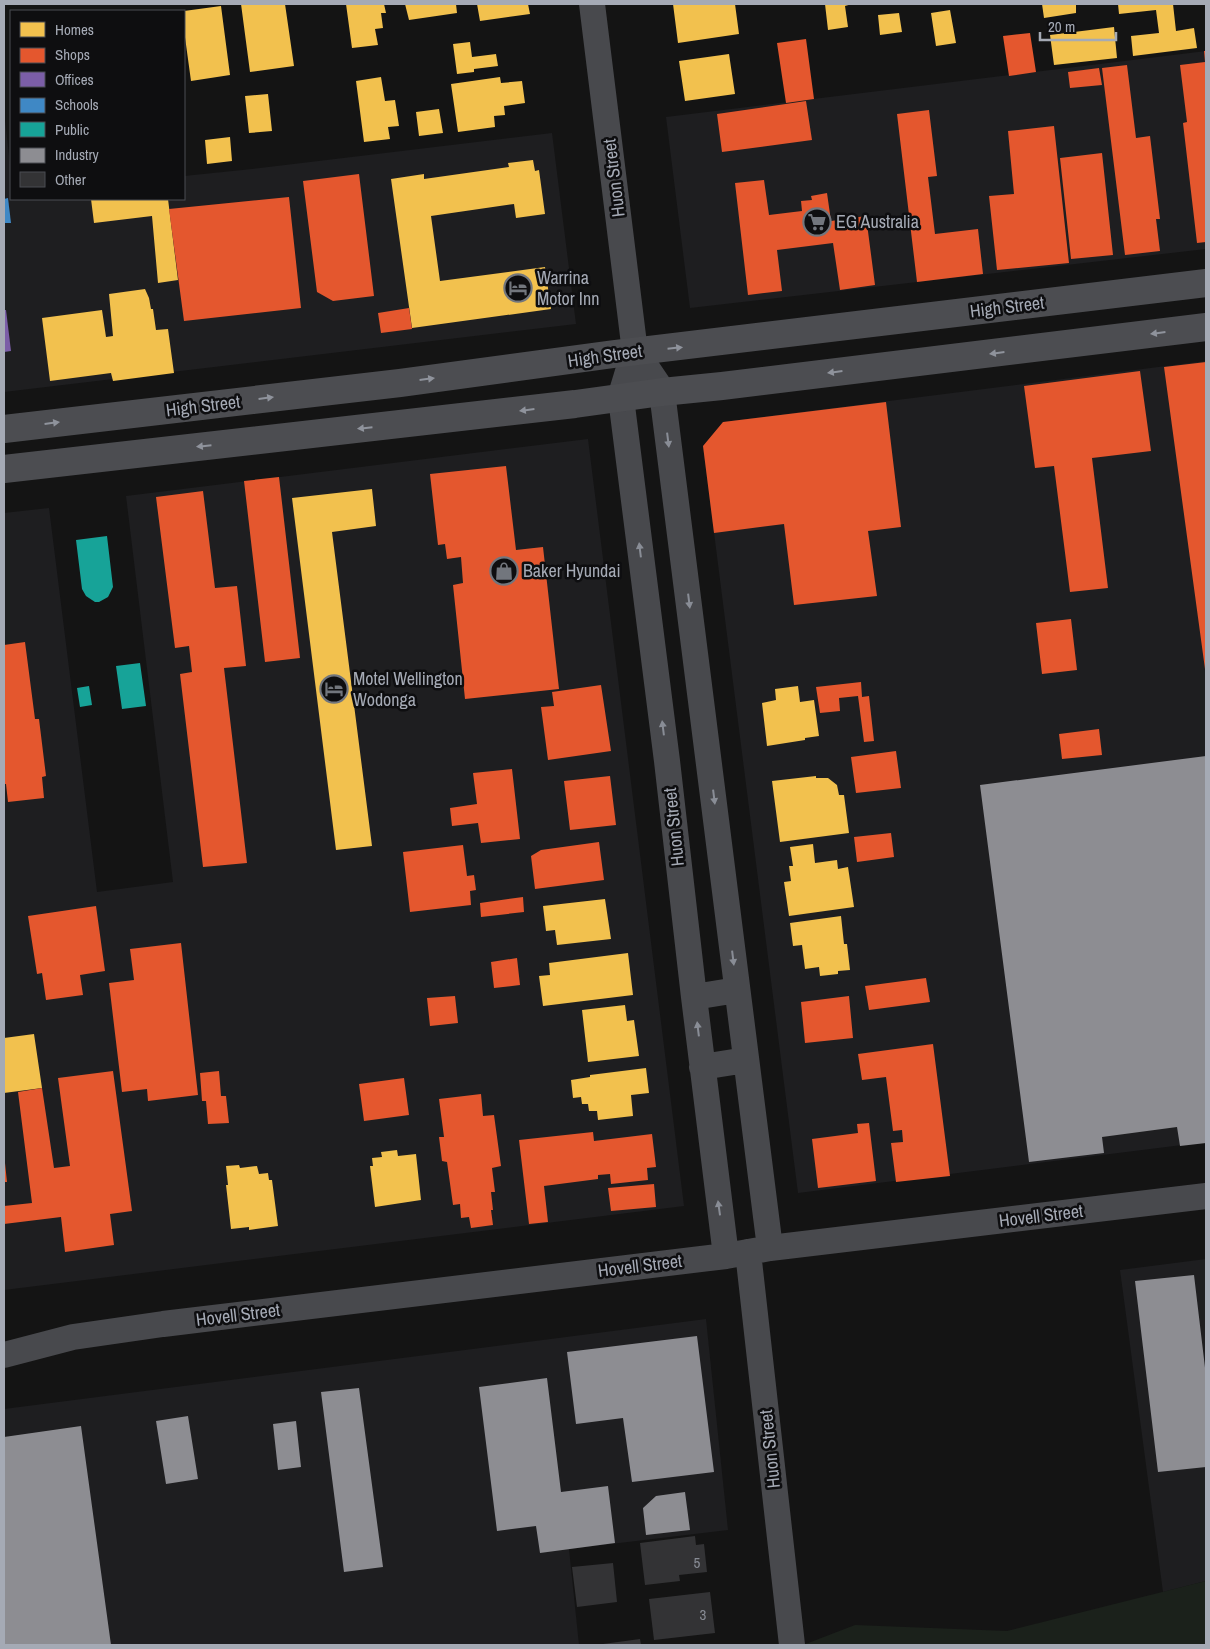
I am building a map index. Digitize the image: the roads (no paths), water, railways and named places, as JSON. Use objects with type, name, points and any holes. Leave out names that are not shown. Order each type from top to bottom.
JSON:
[{"type":"main road","name":"High Street","points":[[4,429],[400,383],[635,352],[1206,283]]},
{"type":"main road","points":[[4,469],[741,384],[1206,327]]},
{"type":"street","name":"Huon Street","points":[[592,4],[635,352]]},
{"type":"street","points":[[635,352],[662,392]]},
{"type":"street","points":[[621,398],[635,352]]},
{"type":"street","name":"Huon Street","points":[[662,392],[746,1060],[748,1252],[792,1645]]},
{"type":"street","name":"Huon Street","points":[[621,398],[667,761],[702,1068],[748,1252]]},
{"type":"street","points":[[643,579],[685,574]]},
{"type":"street","points":[[667,761],[708,754]]},
{"type":"street","points":[[694,997],[737,990]]},
{"type":"street","points":[[702,1068],[746,1060]]},
{"type":"street","name":"Hovell Street","points":[[4,1355],[73,1337],[172,1323],[1206,1196]]},
{"type":"street","name":"Hovell Street","points":[[4,1336],[73,1337]]},
{"type":"place","name":"EG Australia","points":[[817,222]]},
{"type":"place","name":"Warrina Motor Inn","points":[[518,288]]},
{"type":"place","name":"Baker Hyundai","points":[[504,571]]},
{"type":"place","name":"Motel Wellington Wodonga","points":[[334,689]]}]
